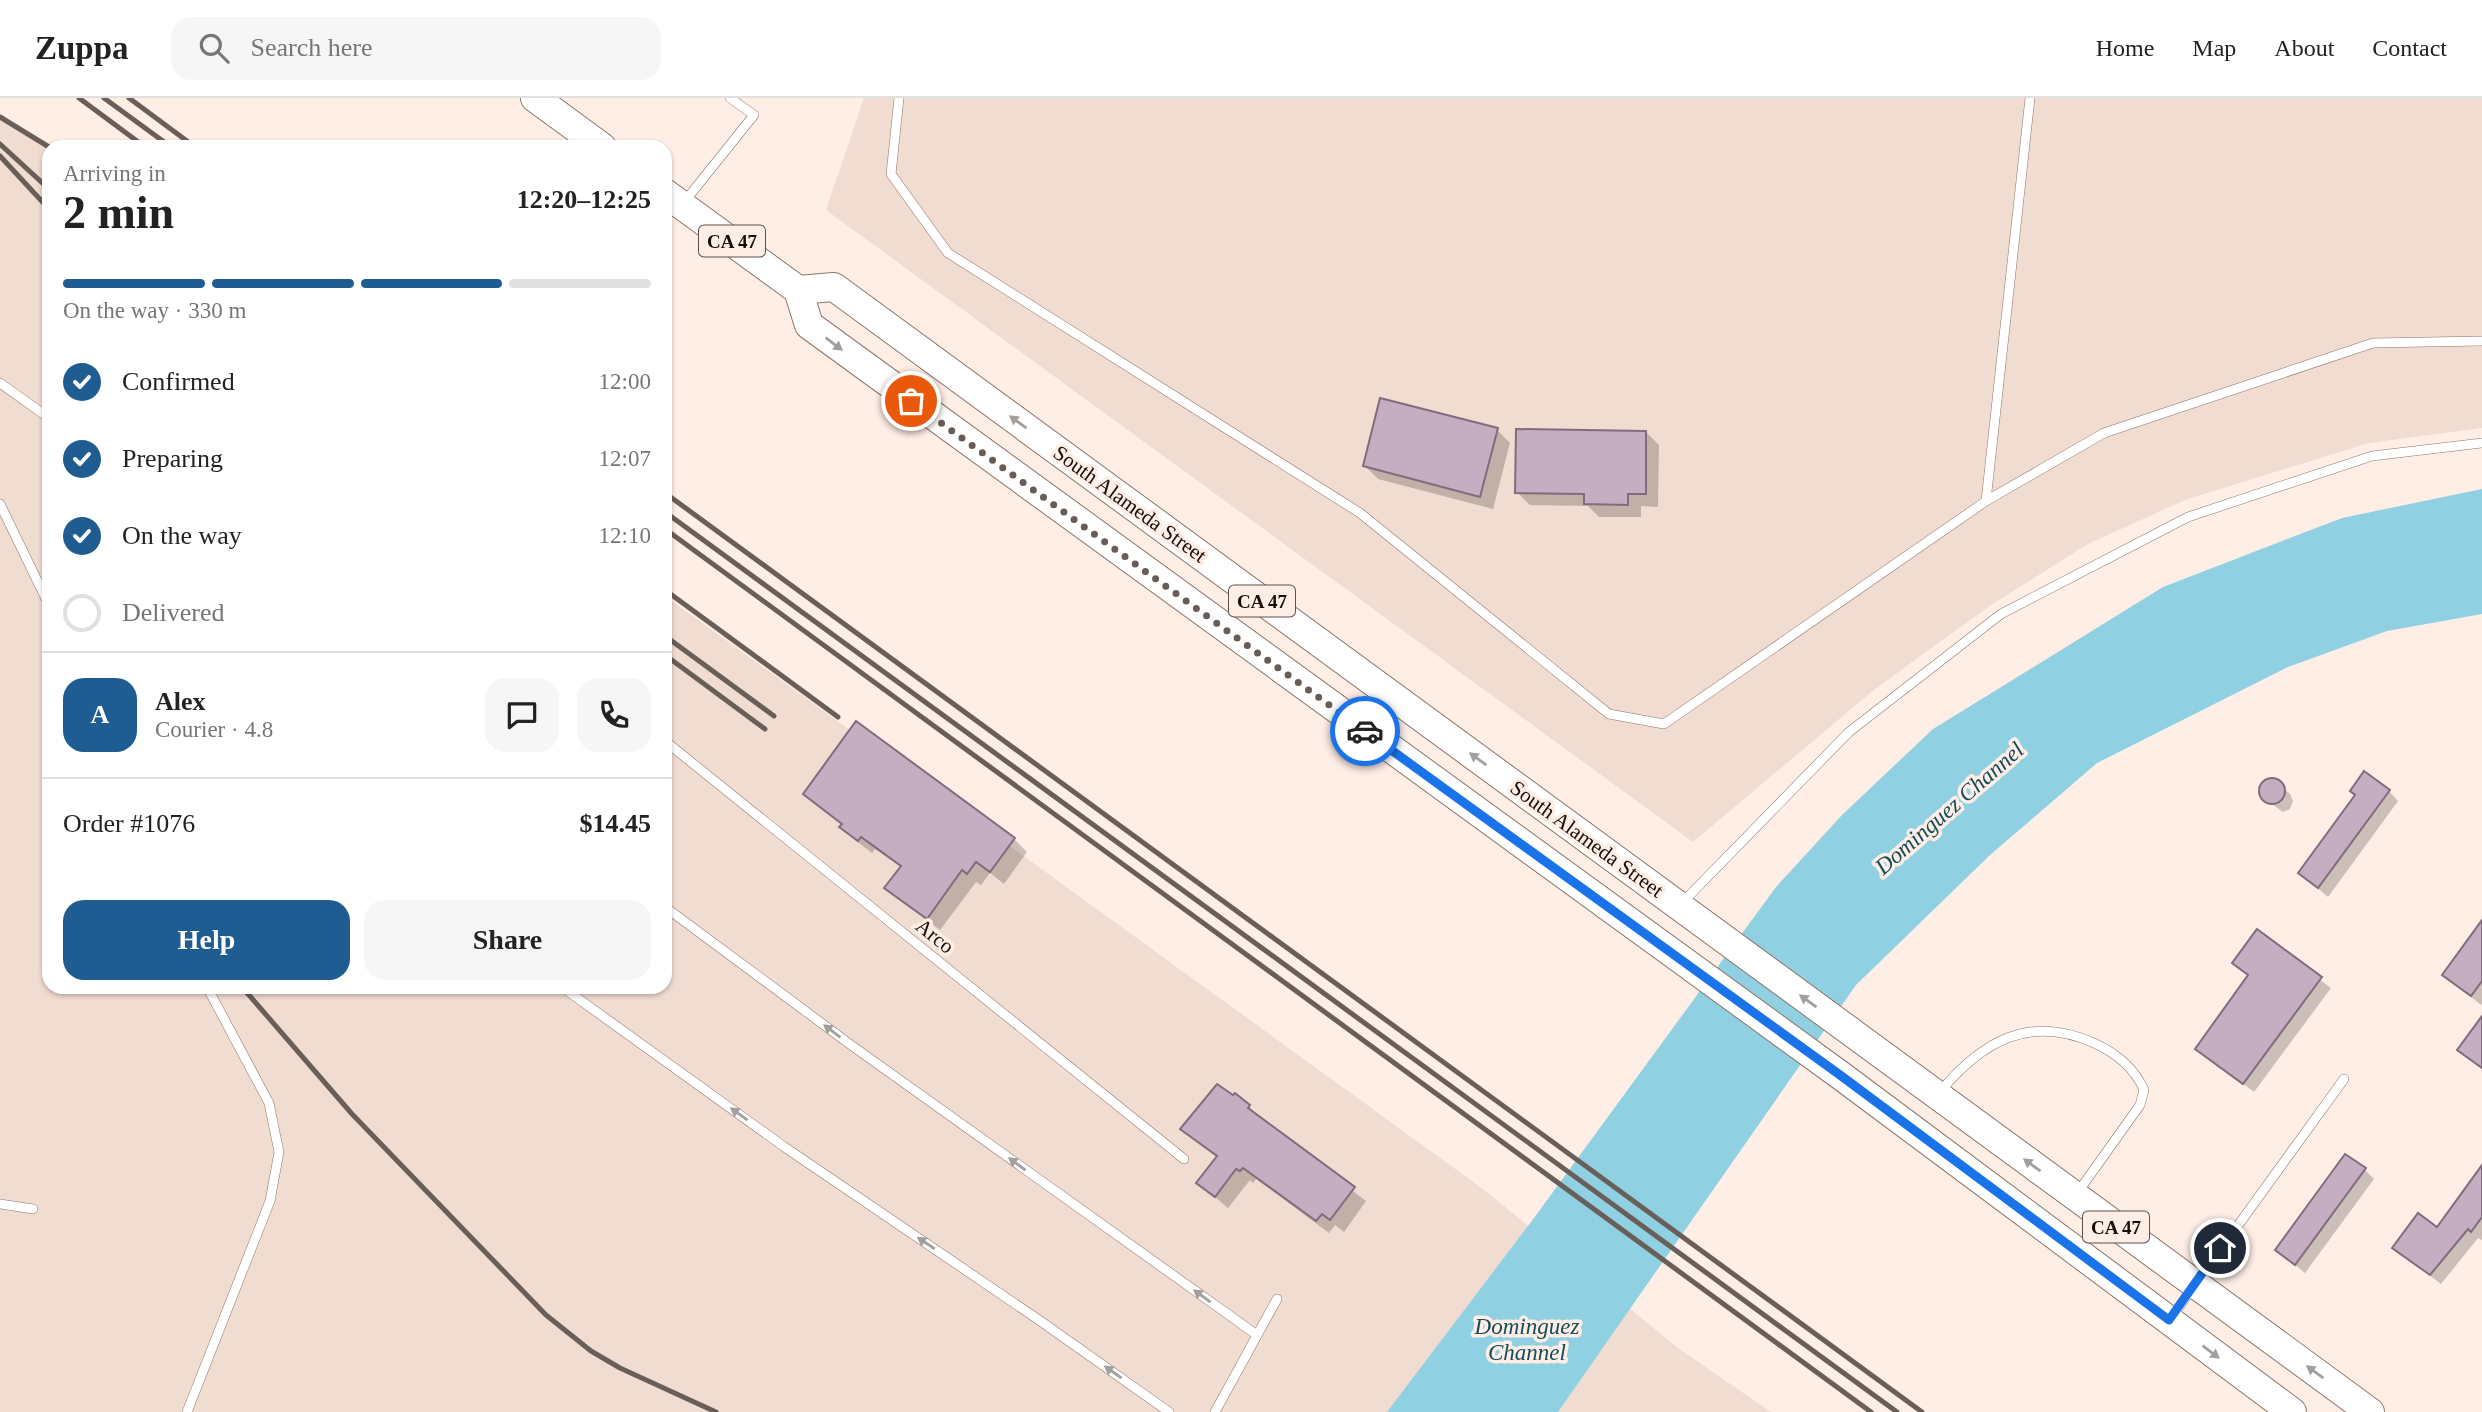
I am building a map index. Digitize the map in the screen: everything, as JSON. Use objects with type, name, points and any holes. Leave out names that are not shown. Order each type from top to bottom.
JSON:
[{"type":"main road","points":[[535,98],[592,140]]},
{"type":"main road","name":"CA 47","points":[[673,199],[798,290]]},
{"type":"main road","name":"South Alameda Street","points":[[2292,1412],[1840,1075],[809,325],[798,290],[834,287],[2370,1412]]},
{"type":"lane","points":[[673,199],[754,115],[730,98]]},
{"type":"lane","points":[[899,98],[891,174],[947,253],[1360,513],[1609,713],[1664,724],[1986,500],[2104,433],[2373,343],[2482,341]]},
{"type":"lane","points":[[1986,500],[2030,98]]},
{"type":"lane","points":[[0,383],[42,413]]},
{"type":"lane","points":[[1685,911],[1849,732],[2001,614],[2188,517],[2372,456],[2482,443]]},
{"type":"lane","points":[[0,504],[42,591]]},
{"type":"lane","name":"Arco","points":[[672,747],[1184,1159]]},
{"type":"lane","points":[[672,912],[851,1045],[1258,1335]]},
{"type":"lane","points":[[187,1412],[270,1201],[279,1152],[269,1103],[211,994]]},
{"type":"lane","points":[[572,994],[783,1146],[1169,1412]]},
{"type":"lane","points":[[1937,1096],[1970,1059],[2015,1034],[2034,1030],[2074,1034],[2101,1047],[2129,1066],[2144,1090],[2140,1105],[2075,1196]]},
{"type":"lane","points":[[2169,1320],[2344,1079]]},
{"type":"lane","points":[[0,1204],[33,1209]]},
{"type":"lane","points":[[1215,1412],[1277,1299]]},
{"type":"shaded area","points":[[864,98],[2482,98],[2482,428],[2369,443],[2185,500],[2088,544],[1991,605],[1875,689],[1693,842],[826,210]]},
{"type":"shaded area","points":[[0,113],[42,144],[42,994],[672,994],[672,601],[1483,1189],[1678,1348],[1771,1412],[0,1412]]},
{"type":"water","name":"Dominguez Channel","points":[[2482,489],[2482,614],[2387,631],[2288,667],[2097,763],[1990,855],[1856,985],[1558,1412],[1387,1412],[1531,1222],[1776,887],[1842,815],[1933,729],[2163,587],[2342,518]]},
{"type":"building","points":[[1380,398],[1498,428],[1480,497],[1363,466]]},
{"type":"building","points":[[1516,429],[1646,431],[1646,494],[1628,494],[1628,505],[1584,504],[1584,494],[1515,493]]},
{"type":"building","points":[[856,721],[1015,838],[990,872],[976,862],[967,874],[962,870],[927,919],[884,888],[901,866],[861,837],[858,841],[839,827],[842,824],[803,794]]},
{"type":"building","points":[[2364,771],[2390,790],[2318,888],[2298,873],[2355,795],[2350,791]]},
{"type":"building","points":[[2272,778],[2281,782],[2285,791],[2281,800],[2272,804],[2263,800],[2259,791],[2263,782]]},
{"type":"building","points":[[2482,920],[2482,981],[2471,996],[2442,975]]},
{"type":"building","points":[[2257,929],[2322,977],[2243,1084],[2195,1049],[2248,975],[2232,963]]},
{"type":"building","points":[[2482,1016],[2482,1068],[2457,1050]]},
{"type":"building","points":[[1217,1084],[1233,1095],[1235,1093],[1250,1105],[1248,1108],[1355,1187],[1330,1220],[1322,1214],[1316,1221],[1243,1168],[1240,1171],[1236,1169],[1215,1197],[1196,1183],[1217,1156],[1180,1129]]},
{"type":"building","points":[[2345,1154],[2366,1168],[2295,1265],[2275,1250]]},
{"type":"building","points":[[2482,1165],[2482,1217],[2471,1232],[2468,1229],[2430,1275],[2392,1248],[2418,1213],[2437,1227]]},
{"type":"railway","points":[[79,98],[136,140]]},
{"type":"railway","points":[[104,98],[161,140]]},
{"type":"railway","points":[[129,98],[186,140]]},
{"type":"railway","points":[[0,117],[42,143]]},
{"type":"railway","points":[[0,144],[42,183]]},
{"type":"railway","points":[[0,156],[42,201]]},
{"type":"railway","points":[[672,498],[1922,1412]]},
{"type":"railway","points":[[672,517],[1897,1412]]},
{"type":"railway","points":[[672,534],[1871,1412]]},
{"type":"railway","points":[[672,595],[838,717]]},
{"type":"railway","points":[[672,641],[774,716]]},
{"type":"railway","points":[[672,660],[765,729]]},
{"type":"railway","points":[[248,994],[352,1114],[546,1315],[591,1351],[620,1368],[716,1412]]},
{"type":"way so far","points":[[911,401],[1365,731]]},
{"type":"route","points":[[1365,731],[1840,1075],[2169,1320],[2220,1248]]}]
